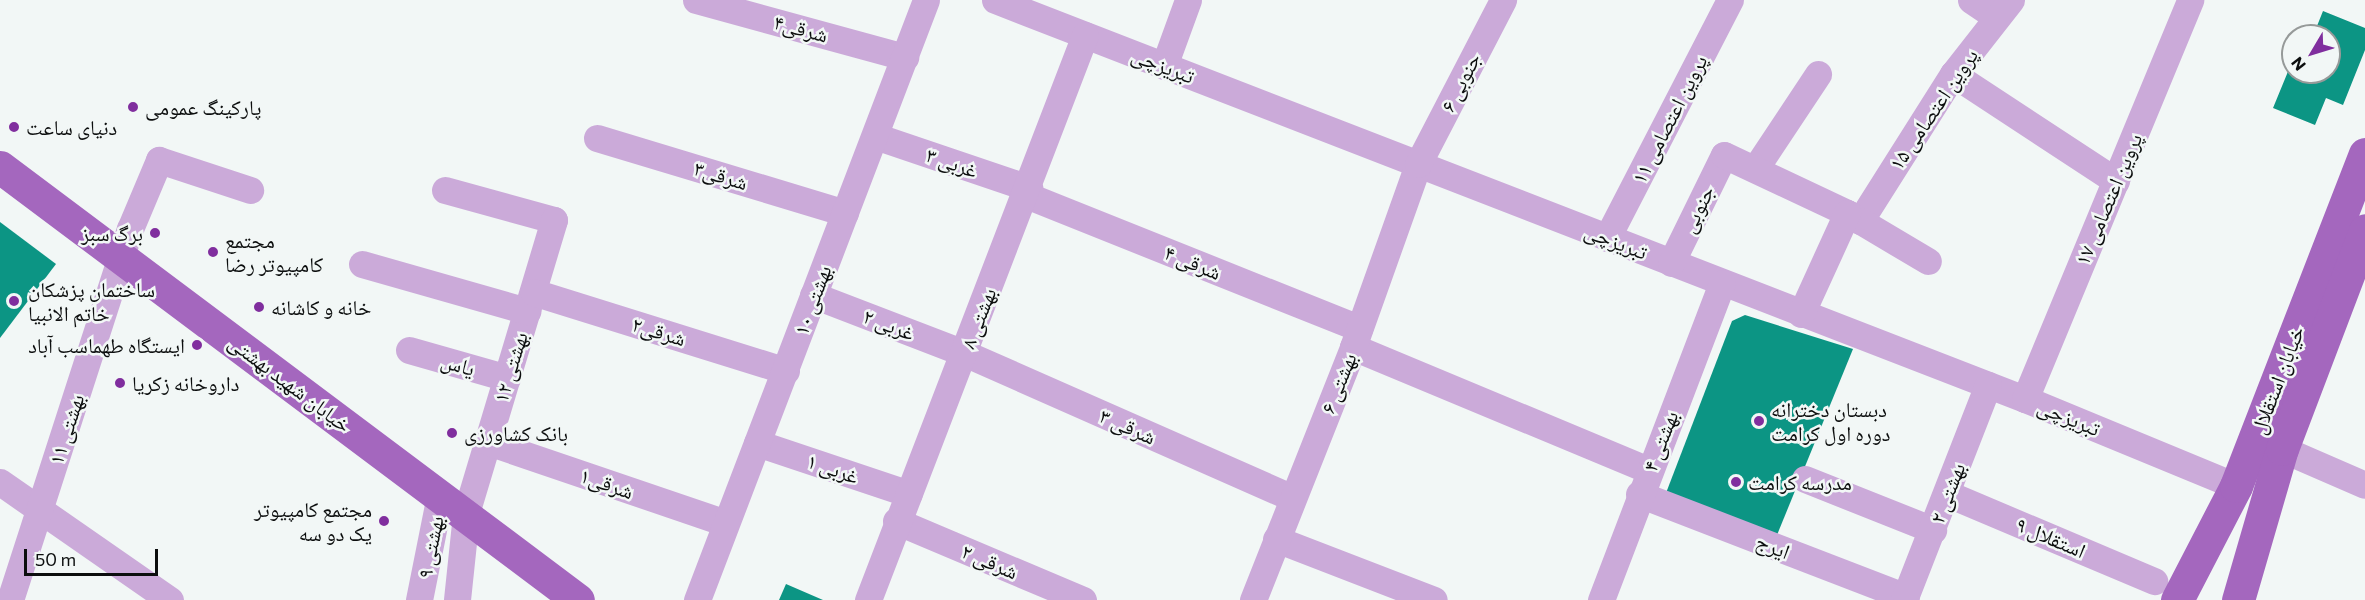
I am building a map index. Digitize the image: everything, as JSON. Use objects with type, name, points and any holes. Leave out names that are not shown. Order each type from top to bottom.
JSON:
[{"type":"main road","name":"خیابان استقلال","points":[[2165,591],[2236,486],[2365,154]]},
{"type":"main road","name":"خیابان شهید بهشتی","points":[[0,167],[578,600]]},
{"type":"main road","name":"خیابان استقلال","points":[[2238,600],[2282,449],[2363,240]]},
{"type":"main road","points":[[2222,600],[2282,449]]},
{"type":"main road","points":[[2193,600],[2236,486]]},
{"type":"street","name":"شرقی۴","points":[[696,0],[906,57]]},
{"type":"street","name":"بهشتی ۱۰","points":[[697,600],[926,0]]},
{"type":"street","name":"تبریزچی","points":[[995,0],[2025,399],[2236,486]]},
{"type":"street","points":[[1164,66],[1188,0]]},
{"type":"street","name":"جنوبی ۶","points":[[1418,164],[1503,0]]},
{"type":"street","name":"پروین اعتصامی ۱۱","points":[[1607,238],[1730,0]]},
{"type":"street","points":[[1971,0],[2004,9]]},
{"type":"street","name":"پروین اعتصامی ۱۷","points":[[2025,399],[2190,0]]},
{"type":"street","name":"پروین اعتصامی ۱۵","points":[[1853,217],[1953,74],[2004,9]]},
{"type":"street","name":"بهشتی ۸","points":[[868,600],[896,521],[909,494],[1028,192],[1085,35]]},
{"type":"street","points":[[1818,74],[1755,169],[1853,217],[1928,261]]},
{"type":"street","points":[[1953,74],[2116,181]]},
{"type":"street","name":"غربی ۳","points":[[875,136],[1028,192]]},
{"type":"street","name":"شرقی۳","points":[[597,138],[845,213]]},
{"type":"street","name":"جنوبی","points":[[1671,263],[1724,155],[1755,169]]},
{"type":"street","name":"بهشتی ۱۱","points":[[10,600],[122,258],[159,160],[250,190]]},
{"type":"street","name":"بهشتی ۶","points":[[1253,600],[1356,338],[1418,164]]},
{"type":"street","name":"بهشتی ۱۲","points":[[446,190],[554,220],[466,514],[457,600]]},
{"type":"street","name":"شرقی ۴","points":[[1028,192],[1356,338],[1644,482]]},
{"type":"street","points":[[1801,314],[1853,217]]},
{"type":"street","points":[[362,264],[530,301]]},
{"type":"street","name":"بهشتی ۴","points":[[1601,600],[1644,482],[1722,283]]},
{"type":"street","name":"غربی ۲","points":[[813,295],[964,353]]},
{"type":"street","name":"شرقی۲","points":[[530,301],[786,371]]},
{"type":"street","name":"یاس","points":[[409,350],[507,378]]},
{"type":"street","name":"شرقی ۳","points":[[964,353],[1292,498]]},
{"type":"street","name":"بهشتی ۲","points":[[1905,598],[1948,494],[1988,385]]},
{"type":"street","name":"شرقی۱","points":[[488,442],[726,523]]},
{"type":"street","name":"غربی ۱","points":[[757,443],[909,494]]},
{"type":"street","points":[[2282,449],[2365,485]]},
{"type":"street","points":[[1805,479],[1933,530]]},
{"type":"street","points":[[0,482],[170,600]]},
{"type":"street","name":"ایرج","points":[[1644,482],[1905,598]]},
{"type":"street","name":"استقلال ۹","points":[[1948,494],[2165,591]]},
{"type":"street","name":"بهشتی ۹","points":[[419,600],[440,495]]},
{"type":"street","name":"شرقی ۲","points":[[896,521],[1083,600]]},
{"type":"street","points":[[1276,539],[1434,600]]},
{"type":"building","points":[[2323,11],[2365,28],[2365,50],[2343,105],[2326,98],[2315,125],[2273,108],[2283,84],[2341,84],[2341,24],[2318,24]]},
{"type":"building","name":"ساختمان پزشکان خاتم الانبیا","points":[[0,222],[56,264],[0,338]]},
{"type":"building","name":"دبستان دخترانه دوره اول کرامت","points":[[1745,315],[1853,349],[1777,535],[1666,493],[1732,321]]},
{"type":"building","points":[[786,584],[823,600],[779,600]]},
{"type":"place","name":"پارکینگ عمومی","points":[[133,107]]},
{"type":"place","name":"دنیای ساعت","points":[[14,127]]},
{"type":"place","name":"برگ سبز","points":[[155,233]]},
{"type":"place","name":"مجتمع کامپیوتر رضا","points":[[213,252]]},
{"type":"place","name":"ساختمان پزشکان خاتم الانبیا","points":[[14,301]]},
{"type":"place","name":"خانه و کاشانه","points":[[259,307]]},
{"type":"place","name":"ایستگاه طهماسب آباد","points":[[197,345]]},
{"type":"place","name":"داروخانه زکریا","points":[[120,383]]},
{"type":"place","name":"دبستان دخترانه دوره اول کرامت","points":[[1759,421]]},
{"type":"place","name":"بانک کشاورزی","points":[[452,433]]},
{"type":"place","name":"مدرسه کرامت","points":[[1736,482]]},
{"type":"place","name":"مجتمع کامپیوتر یک دو سه","points":[[384,521]]}]
